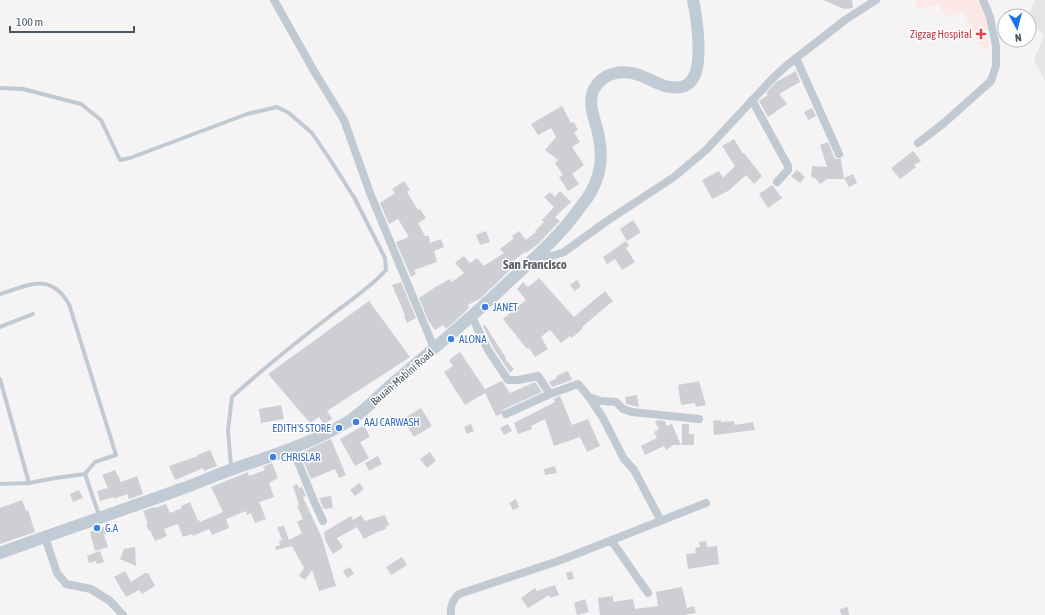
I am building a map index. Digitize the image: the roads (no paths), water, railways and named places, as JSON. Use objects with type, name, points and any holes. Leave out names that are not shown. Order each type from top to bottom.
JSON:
[{"type":"main road","name":"Bauan-Mabini Road","points":[[0,554],[255,462],[322,435],[352,419],[472,317],[536,256],[574,216],[591,193],[597,179],[601,155],[599,138],[592,108],[592,97],[594,89],[601,80],[607,75],[615,72],[622,72],[641,76],[661,85],[677,88],[685,85],[695,76],[699,47],[697,15],[693,0]]},
{"type":"street","points":[[274,0],[314,71],[344,120],[370,193],[434,348]]},
{"type":"street","points":[[536,256],[552,256],[564,252],[607,221],[674,177],[706,150],[752,100],[796,58],[845,20],[876,0]]},
{"type":"street","points":[[918,143],[944,123],[991,81],[996,66],[996,46],[990,17],[983,0]]},
{"type":"street","points":[[796,58],[839,154]]},
{"type":"street","points":[[752,100],[788,166],[788,170],[777,182]]},
{"type":"street","points":[[472,317],[488,350],[508,380],[518,380],[538,376],[550,394]]},
{"type":"street","points":[[506,414],[550,394],[578,384],[590,397],[603,418],[624,459],[634,470],[661,521]]},
{"type":"street","points":[[590,397],[601,401],[616,402],[624,409],[632,412],[699,419]]},
{"type":"street","points":[[292,447],[323,521]]},
{"type":"street","points":[[451,615],[454,598],[459,594],[561,560],[706,504]]},
{"type":"street","points":[[45,537],[57,573],[66,584],[91,589],[110,601],[123,615]]},
{"type":"street","points":[[611,540],[648,593]]},
{"type":"lane","points":[[0,88],[23,89],[81,104],[101,120],[120,160],[136,156],[247,114],[277,107],[289,113],[312,134],[355,199],[385,258],[386,270],[375,283],[347,302],[298,340],[232,397],[228,430],[232,470]]},
{"type":"lane","points":[[0,294],[37,283],[50,284],[64,296],[69,304],[116,455],[95,462],[85,474],[29,483],[0,484]]},
{"type":"lane","points":[[0,327],[33,314]]},
{"type":"lane","points":[[0,379],[29,483]]},
{"type":"lane","points":[[85,474],[100,518]]},
{"type":"place","name":"Zigzag Hospital","points":[[981,34]]},
{"type":"place","name":"JANET","points":[[485,307]]},
{"type":"place","name":"ALONA","points":[[451,339]]},
{"type":"place","name":"AAJ CARWASH","points":[[356,422]]},
{"type":"place","name":"EDITH'S STORE","points":[[339,428]]},
{"type":"place","name":"CHRISLAR","points":[[273,457]]},
{"type":"place","name":"G.A","points":[[97,528]]},
{"type":"district","name":"San Francisco","points":[[535,264]]}]
